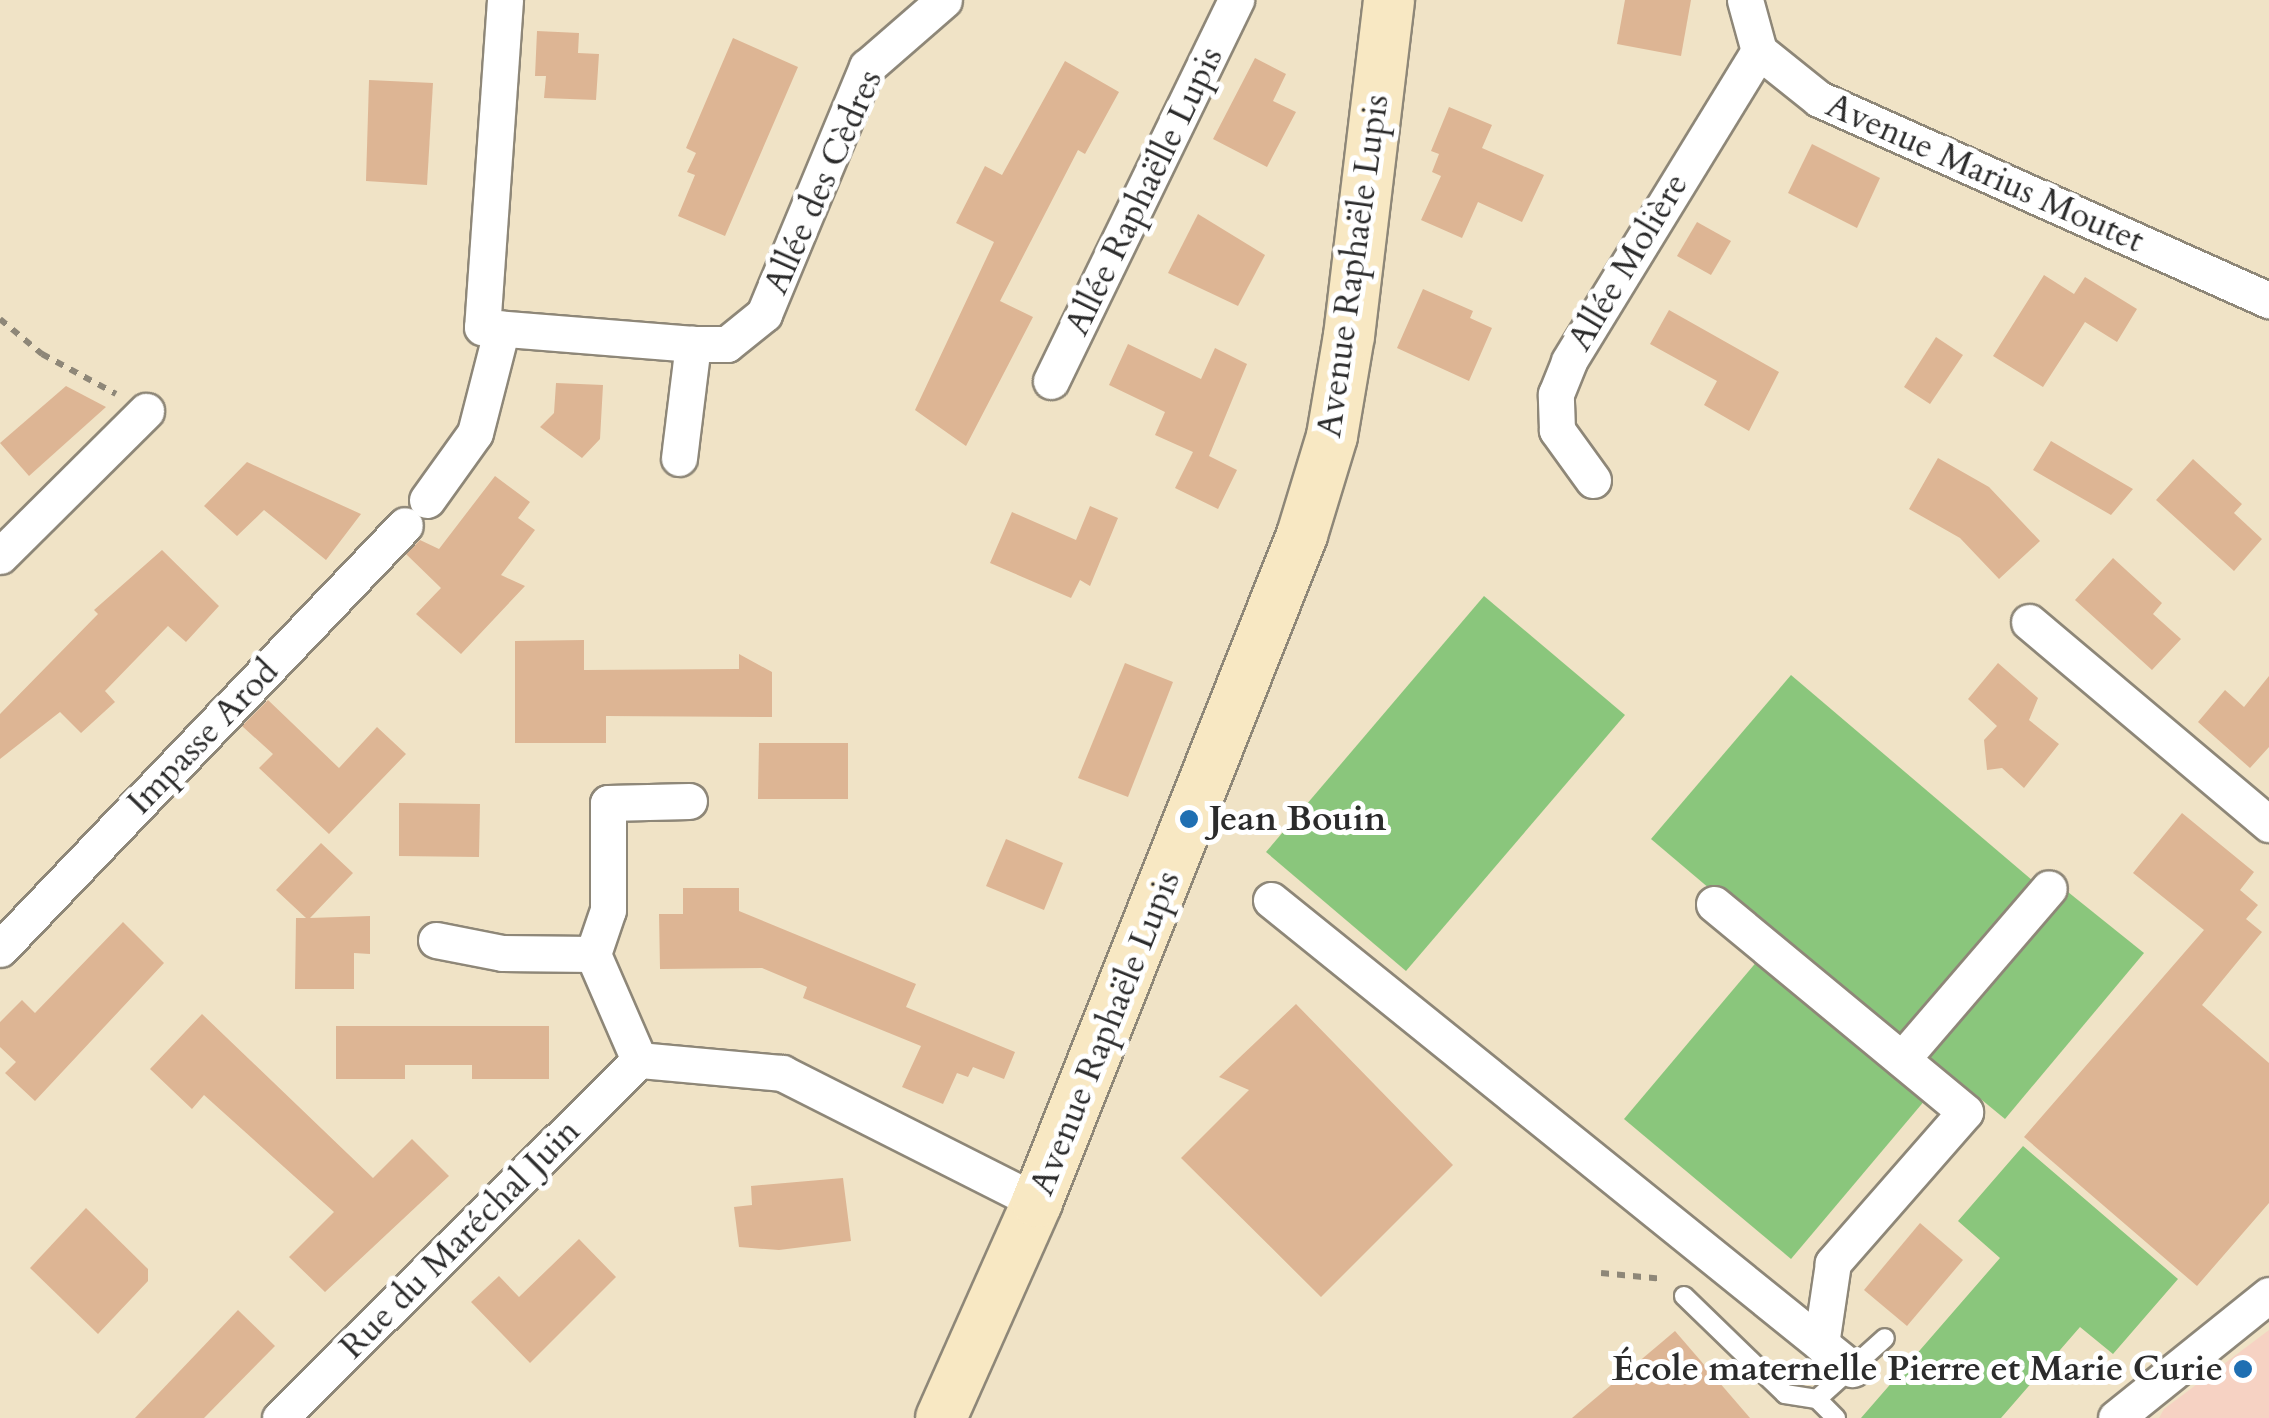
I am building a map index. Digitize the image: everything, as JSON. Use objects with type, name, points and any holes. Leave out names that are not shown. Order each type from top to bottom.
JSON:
[{"type":"street","points":[[502,328],[482,327],[505,0]]},
{"type":"street","name":"Allée des Cèdres","points":[[502,328],[726,344],[764,314],[867,67],[944,0]]},
{"type":"street","name":"Allée Raphaëlle Lupis","points":[[1051,381],[1236,0]]},
{"type":"street","name":"Avenue Raphaële Lupis","points":[[941,1418],[1038,1202],[1302,535],[1332,436],[1389,0]]},
{"type":"street","points":[[1745,0],[1759,51]]},
{"type":"street","name":"Avenue Marius Moutet","points":[[1759,51],[1819,100],[2269,300]]},
{"type":"street","name":"Allée Molière","points":[[1592,480],[1557,430],[1556,394],[1568,361],[1759,51]]},
{"type":"street","name":"Impasse Arod","points":[[0,949],[416,512],[475,432],[502,328]]},
{"type":"street","points":[[680,458],[693,344]]},
{"type":"street","points":[[0,556],[146,411]]},
{"type":"street","points":[[2029,622],[2269,824]]},
{"type":"street","points":[[689,802],[608,803],[608,910],[594,954],[640,1060],[782,1074],[1038,1202]]},
{"type":"street","points":[[1902,1059],[2050,888]]},
{"type":"street","points":[[1271,900],[1852,1369]]},
{"type":"street","points":[[1714,904],[1965,1112],[1832,1262],[1821,1344]]},
{"type":"street","points":[[436,940],[502,953],[594,954]]},
{"type":"street","name":"Rue du Maréchal Juin","points":[[280,1418],[640,1060]]},
{"type":"street","points":[[2130,1414],[2269,1296]]},
{"type":"lane","points":[[1684,1296],[1785,1394],[1817,1399],[1836,1418]]},
{"type":"lane","points":[[1817,1399],[1885,1338]]},
{"type":"path","points":[[0,319],[42,354],[146,411]]},
{"type":"path","points":[[1600,1272],[1667,1280],[1684,1296]]},
{"type":"shaded area","name":"École maternelle Pierre et Marie Curie","points":[[2269,1330],[2269,1418],[2159,1418],[2164,1409]]},
{"type":"green space","points":[[1484,596],[1625,715],[1406,971],[1266,852]]},
{"type":"green space","points":[[1791,675],[2039,886],[1900,1050],[1651,839]]},
{"type":"green space","points":[[2063,888],[2144,953],[2005,1119],[1920,1049]]},
{"type":"green space","points":[[1764,953],[1931,1093],[1791,1259],[1624,1119]]},
{"type":"green space","points":[[2023,1146],[2178,1279],[2113,1354],[2080,1327],[2001,1418],[1861,1418],[2000,1258],[1958,1221]]},
{"type":"building","points":[[1625,0],[1691,0],[1681,56],[1617,44]]},
{"type":"building","points":[[537,31],[579,33],[578,53],[599,54],[596,100],[544,98],[546,76],[535,76]]},
{"type":"building","points":[[733,38],[798,67],[725,236],[678,216],[695,175],[687,172],[696,153],[686,148]]},
{"type":"building","points":[[1255,58],[1286,74],[1273,101],[1296,112],[1267,167],[1213,139]]},
{"type":"building","points":[[1065,61],[1119,92],[1085,154],[1078,150],[1000,301],[1033,317],[966,446],[915,410],[994,242],[956,223],[985,166],[1002,175]]},
{"type":"building","points":[[369,80],[433,83],[427,185],[366,181]]},
{"type":"building","points":[[1449,107],[1492,125],[1482,148],[1544,175],[1522,222],[1478,202],[1462,238],[1421,220],[1441,176],[1432,172],[1439,154],[1431,151]]},
{"type":"building","points":[[1812,144],[1880,178],[1857,228],[1788,193]]},
{"type":"building","points":[[1198,214],[1265,255],[1238,306],[1168,273]]},
{"type":"building","points":[[1697,222],[1731,241],[1711,275],[1677,256]]},
{"type":"building","points":[[2044,275],[2074,294],[2085,277],[2137,309],[2117,342],[2085,322],[2043,387],[1993,356]]},
{"type":"building","points":[[1423,289],[1473,311],[1470,318],[1492,328],[1469,381],[1397,348]]},
{"type":"building","points":[[1669,310],[1779,372],[1749,431],[1704,405],[1717,381],[1650,344]]},
{"type":"building","points":[[1936,337],[1963,355],[1930,404],[1904,387]]},
{"type":"building","points":[[1128,344],[1201,379],[1215,348],[1247,364],[1209,456],[1237,470],[1218,509],[1175,488],[1193,452],[1155,435],[1165,412],[1109,385]]},
{"type":"building","points":[[556,383],[603,385],[600,439],[582,458],[540,427],[554,413]]},
{"type":"building","points":[[66,386],[106,407],[29,476],[0,443]]},
{"type":"building","points":[[2051,441],[2133,489],[2111,515],[2033,470]]},
{"type":"building","points":[[1938,458],[1989,487],[2040,541],[1999,579],[1960,538],[1909,509]]},
{"type":"building","points":[[2193,459],[2242,504],[2234,513],[2262,539],[2234,571],[2156,500]]},
{"type":"building","points":[[247,462],[361,514],[326,560],[264,510],[237,536],[204,506]]},
{"type":"building","points":[[495,476],[530,502],[518,518],[535,530],[501,575],[525,586],[461,654],[416,614],[441,588],[406,554],[420,540],[439,549]]},
{"type":"building","points":[[1090,506],[1118,518],[1090,586],[1080,580],[1071,598],[990,563],[1012,512],[1076,540]]},
{"type":"building","points":[[162,550],[219,606],[186,642],[168,626],[105,691],[115,702],[81,733],[60,712],[0,759],[0,714],[98,614],[94,610]]},
{"type":"building","points":[[2113,558],[2162,603],[2153,614],[2181,639],[2152,670],[2075,600]]},
{"type":"building","points":[[584,640],[584,670],[739,669],[739,654],[772,672],[772,717],[606,716],[606,743],[515,743],[515,641]]},
{"type":"building","points":[[1125,663],[1173,682],[1128,797],[1078,778]]},
{"type":"building","points":[[1998,663],[2038,698],[2029,720],[2059,744],[2024,788],[2002,768],[1987,770],[1984,740],[1997,726],[1968,699]]},
{"type":"building","points":[[2269,676],[2269,747],[2250,768],[2198,722],[2225,690],[2244,707]]},
{"type":"building","points":[[268,700],[339,768],[377,727],[406,754],[329,834],[259,768],[273,754],[242,726]]},
{"type":"building","points":[[759,743],[848,743],[848,799],[758,799]]},
{"type":"building","points":[[399,803],[480,804],[479,857],[399,856]]},
{"type":"building","points":[[2182,813],[2254,872],[2240,890],[2258,905],[2246,919],[2262,932],[2202,1005],[2269,1063],[2269,1203],[2197,1286],[2024,1137],[2204,930],[2133,873]]},
{"type":"building","points":[[1006,839],[1063,863],[1044,910],[986,886]]},
{"type":"building","points":[[321,843],[353,873],[310,918],[370,916],[370,954],[354,953],[354,989],[295,989],[296,918],[306,918],[276,890]]},
{"type":"building","points":[[683,888],[739,888],[739,911],[916,984],[906,1007],[1015,1052],[1004,1079],[973,1067],[968,1077],[957,1073],[943,1104],[902,1087],[921,1046],[803,998],[807,987],[762,968],[660,969],[659,914],[683,914]]},
{"type":"building","points":[[123,922],[164,963],[35,1101],[5,1073],[16,1062],[0,1047],[0,1022],[22,1000],[35,1013]]},
{"type":"building","points":[[1296,1004],[1453,1165],[1321,1297],[1181,1158],[1249,1090],[1219,1077]]},
{"type":"building","points":[[202,1014],[373,1178],[412,1139],[449,1176],[325,1292],[289,1257],[334,1212],[204,1095],[192,1109],[150,1069]]},
{"type":"building","points":[[336,1026],[549,1026],[549,1079],[472,1079],[472,1065],[405,1065],[405,1079],[336,1079]]},
{"type":"building","points":[[843,1178],[851,1241],[779,1250],[739,1247],[734,1207],[752,1205],[751,1186]]},
{"type":"building","points":[[86,1208],[148,1269],[148,1281],[98,1334],[30,1268]]},
{"type":"building","points":[[1920,1223],[1963,1260],[1907,1326],[1864,1290]]},
{"type":"building","points":[[579,1239],[616,1277],[530,1363],[471,1302],[499,1276],[519,1297]]},
{"type":"building","points":[[238,1310],[275,1346],[204,1418],[135,1418]]},
{"type":"building","points":[[1675,1331],[1750,1418],[1572,1418]]},
{"type":"place","name":"Jean Bouin","points":[[1189,819]]},
{"type":"place","name":"École maternelle Pierre et Marie Curie","points":[[2243,1369]]}]
